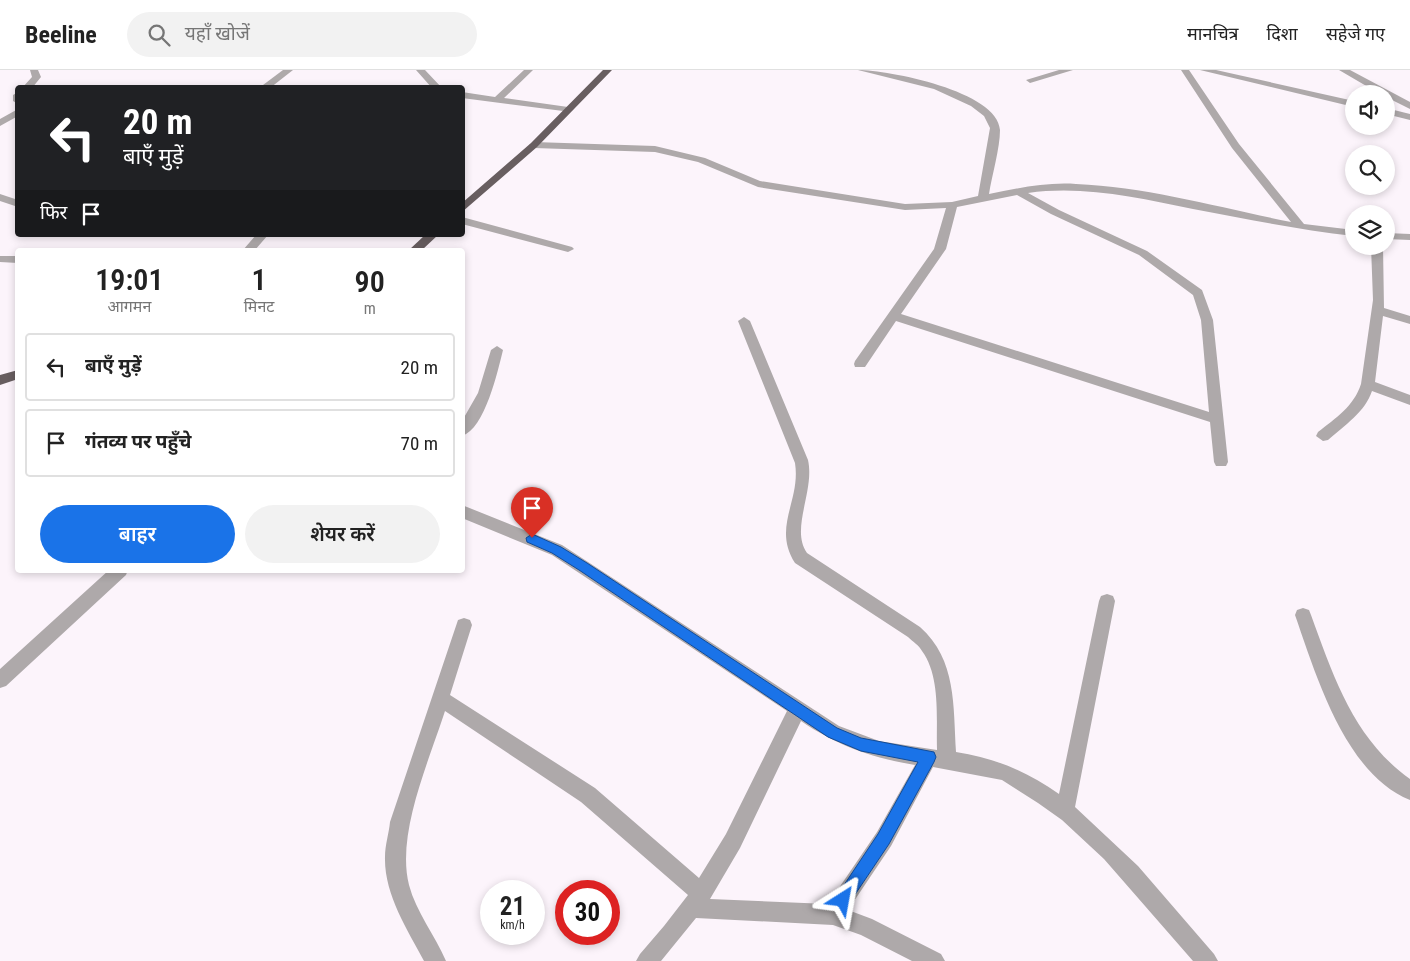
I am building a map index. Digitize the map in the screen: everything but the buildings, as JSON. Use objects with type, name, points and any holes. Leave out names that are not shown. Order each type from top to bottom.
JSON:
[{"type":"highway","points":[[465,205],[534,145],[608,70]]},
{"type":"highway","points":[[417,248],[430,237]]},
{"type":"highway","points":[[0,380],[15,375]]},
{"type":"street","points":[[29,85],[37,77],[34,70]]},
{"type":"street","points":[[268,85],[289,70]]},
{"type":"street","points":[[420,70],[435,85]]},
{"type":"street","points":[[497,100],[529,70]]},
{"type":"street","points":[[862,70],[940,89],[965,99],[984,110],[992,118],[995,128],[983,199]]},
{"type":"street","points":[[1030,80],[1069,70]]},
{"type":"street","points":[[1185,70],[1235,146],[1301,227]]},
{"type":"street","points":[[1204,70],[1345,102]]},
{"type":"street","points":[[1343,70],[1410,106]]},
{"type":"street","points":[[465,95],[568,110]]},
{"type":"street","points":[[1395,113],[1410,117]]},
{"type":"street","points":[[0,123],[15,114]]},
{"type":"street","points":[[534,145],[655,149],[701,160],[758,184],[788,191],[905,207],[952,205],[1052,187],[1105,190],[1301,227],[1345,232]]},
{"type":"street","points":[[1019,192],[1055,212],[1143,254],[1198,293],[1204,304],[1207,320],[1221,462]]},
{"type":"street","points":[[0,197],[15,203]]},
{"type":"street","points":[[860,364],[940,249],[952,205]]},
{"type":"street","points":[[465,221],[568,250]]},
{"type":"street","points":[[1395,236],[1410,237]]},
{"type":"street","points":[[251,248],[260,237]]},
{"type":"street","points":[[1324,436],[1354,410],[1363,399],[1368,384],[1380,287],[1378,255]]},
{"type":"street","points":[[0,259],[15,260]]},
{"type":"street","points":[[1378,310],[1410,320]]},
{"type":"street","points":[[895,316],[1216,419]]},
{"type":"street","points":[[744,321],[799,452],[803,467],[803,482],[792,533],[794,551],[801,558],[914,632],[928,645],[937,663],[942,684],[938,758],[833,915]]},
{"type":"street","points":[[465,428],[474,418],[483,401],[497,350]]},
{"type":"street","points":[[1368,384],[1410,400]]},
{"type":"street","points":[[465,512],[557,550],[833,732],[861,744],[979,764],[1005,772],[1034,788],[1065,809],[1099,840],[1148,892],[1207,961]]},
{"type":"street","points":[[0,680],[117,573]]},
{"type":"street","points":[[1065,809],[1107,601]]},
{"type":"street","points":[[1303,615],[1338,708],[1352,735],[1376,764],[1410,791]]},
{"type":"street","points":[[435,961],[410,912],[399,884],[395,857],[400,822],[464,625]]},
{"type":"street","points":[[440,698],[588,795],[696,901],[833,915],[865,926],[934,961]]},
{"type":"street","points":[[647,961],[664,944],[696,901],[735,834],[798,708]]},
{"type":"route","points":[[532,538],[557,550],[583,566],[833,732],[861,744],[887,751],[929,757],[884,839],[843,900]]}]
